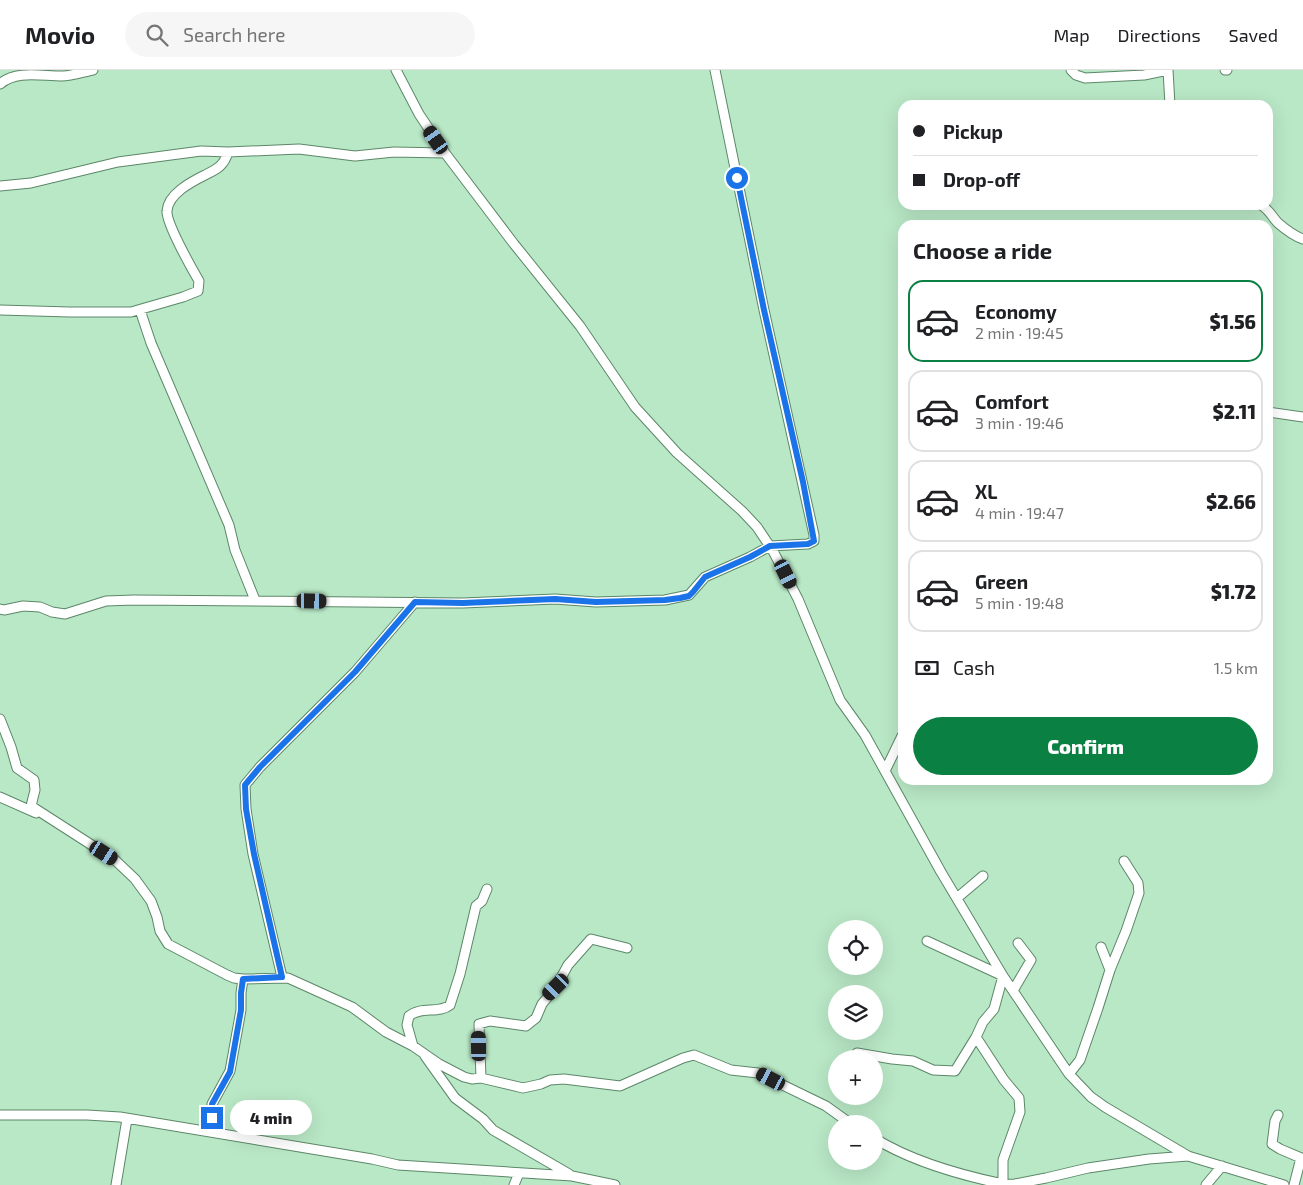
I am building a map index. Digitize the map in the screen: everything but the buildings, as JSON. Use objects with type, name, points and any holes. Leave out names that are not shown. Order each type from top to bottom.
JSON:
[{"type":"street","points":[[0,84],[10,73],[64,76],[93,70]]},
{"type":"street","points":[[396,70],[419,114],[445,153],[514,244],[580,326],[635,407],[677,453],[742,511],[770,546],[798,600],[840,700],[865,735],[900,800],[1004,976],[1070,1074],[1091,1097],[1105,1107],[1188,1156],[1284,1185]]},
{"type":"street","points":[[0,609],[4,610],[23,606],[40,607],[52,612],[66,614],[106,601],[134,600],[463,603],[555,599],[596,602],[665,600],[689,596],[705,577],[770,546],[808,544],[814,541],[714,70]]},
{"type":"street","points":[[1071,70],[1076,75],[1086,78],[1144,75],[1168,70],[1170,100]]},
{"type":"street","points":[[0,186],[31,183],[138,159],[201,151],[299,150],[355,156],[394,152],[445,153]]},
{"type":"street","points":[[0,310],[118,312],[140,310],[183,297],[198,290],[199,281],[171,226],[167,212],[168,206],[179,191],[221,167],[225,162],[228,152]]},
{"type":"street","points":[[1268,210],[1278,222],[1303,239]]},
{"type":"street","points":[[140,310],[162,370],[224,514],[235,550],[255,600]]},
{"type":"street","points":[[1273,413],[1303,417]]},
{"type":"street","points":[[282,977],[254,854],[246,809],[245,785],[260,767],[355,672],[415,602]]},
{"type":"street","points":[[0,719],[17,768],[34,780],[35,790],[31,806],[115,860],[135,879],[151,901],[160,931],[168,944],[227,975],[243,979],[288,978],[352,1007],[386,1032],[413,1046],[439,1064],[472,1079],[481,1078],[523,1088],[550,1080],[564,1079],[620,1086],[694,1055],[731,1070],[758,1073],[826,1106],[838,1115]]},
{"type":"street","points":[[885,771],[898,744]]},
{"type":"street","points":[[0,797],[28,811],[46,816]]},
{"type":"street","points":[[1070,1074],[1080,1060],[1110,970],[1139,893],[1138,883],[1124,861]]},
{"type":"street","points":[[957,898],[983,876]]},
{"type":"street","points":[[413,1046],[407,1025],[409,1016],[416,1011],[444,1008],[450,1005],[460,974],[476,906],[482,901],[487,890]]},
{"type":"street","points":[[481,1078],[479,1024],[490,1021],[526,1026],[536,1018],[542,1004],[556,987],[568,965],[591,940],[627,948]]},
{"type":"street","points":[[927,941],[1004,976]]},
{"type":"street","points":[[1014,989],[1031,960],[1018,943]]},
{"type":"street","points":[[1100,947],[1110,970]]},
{"type":"street","points":[[883,1058],[913,1061],[934,1070],[955,1071],[983,1022],[994,1009],[1004,976]]},
{"type":"street","points":[[213,1132],[212,1104],[230,1072],[241,1010],[243,979]]},
{"type":"street","points":[[976,1037],[1018,1098],[1020,1112],[1003,1160],[1001,1185]]},
{"type":"street","points":[[422,1052],[455,1098],[483,1119],[493,1130],[572,1176]]},
{"type":"street","points":[[0,1116],[86,1115],[127,1118],[413,1167],[572,1176],[592,1182],[615,1185]]},
{"type":"street","points":[[1278,1115],[1275,1121],[1272,1144],[1301,1158],[1294,1185]]},
{"type":"street","points":[[116,1185],[127,1118]]},
{"type":"street","points":[[883,1143],[899,1152],[931,1164],[1001,1185],[1015,1185],[1088,1168],[1148,1159],[1188,1156]]},
{"type":"street","points":[[1206,1185],[1222,1166]]},
{"type":"street","points":[[514,1185],[519,1173]]},
{"type":"route","points":[[212,1118],[212,1104],[230,1072],[241,1010],[243,979],[282,977],[261,893],[246,809],[245,785],[260,767],[355,672],[415,602],[463,603],[555,599],[596,602],[680,598],[689,596],[705,577],[761,552],[770,546],[808,544],[814,541],[737,178]]}]
